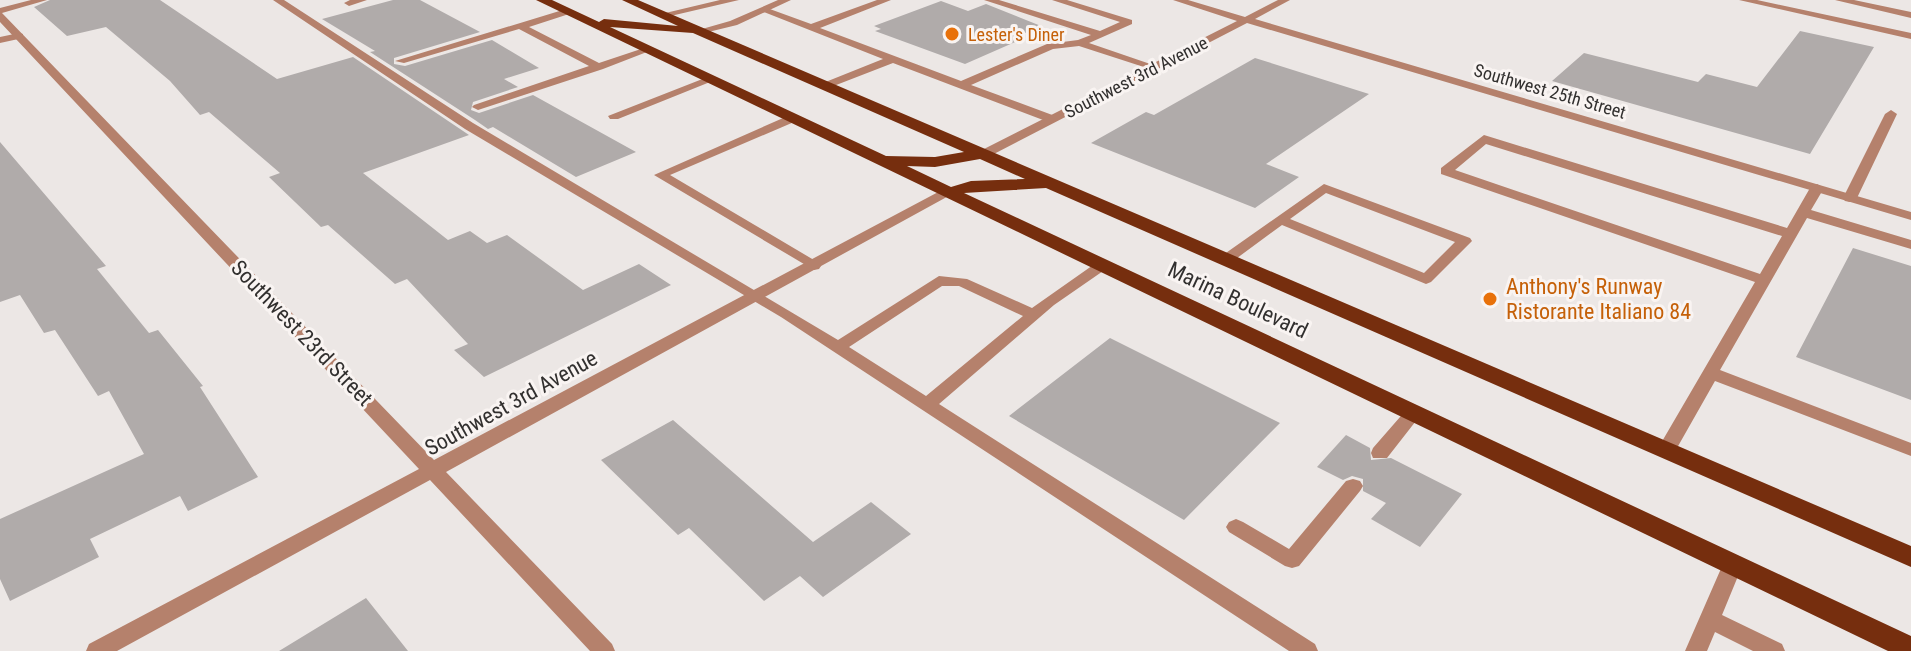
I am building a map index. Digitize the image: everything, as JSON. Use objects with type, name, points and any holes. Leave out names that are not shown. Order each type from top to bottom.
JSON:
[{"type":"main road","name":"Marina Boulevard","points":[[542,0],[1911,649]]},
{"type":"main road","name":"Marina Boulevard","points":[[628,0],[1911,557]]},
{"type":"main road","points":[[566,12],[648,30],[700,31]]},
{"type":"main road","points":[[879,161],[935,162],[986,153]]},
{"type":"main road","points":[[947,193],[998,183],[1055,183]]},
{"type":"street","points":[[0,14],[42,0]]},
{"type":"street","points":[[278,0],[469,126],[758,296],[1307,651]]},
{"type":"street","points":[[349,3],[362,0]]},
{"type":"street","points":[[662,15],[734,0]]},
{"type":"street","points":[[700,31],[733,23],[786,0]]},
{"type":"street","points":[[811,28],[886,0]]},
{"type":"street","points":[[989,0],[1100,34]]},
{"type":"street","points":[[1007,6],[1020,0]]},
{"type":"street","points":[[961,85],[1051,46],[1080,43],[1129,22],[1057,0]]},
{"type":"street","name":"Southwest 25th Street","points":[[1178,0],[1911,216]]},
{"type":"street","name":"Southwest 3rd Avenue","points":[[986,153],[1285,0]]},
{"type":"street","points":[[1744,0],[1911,36]]},
{"type":"street","points":[[1840,0],[1911,15]]},
{"type":"street","points":[[764,10],[1051,119]]},
{"type":"street","points":[[400,61],[566,12]]},
{"type":"street","name":"Southwest 23rd Street","points":[[0,14],[604,651]]},
{"type":"street","points":[[520,26],[599,67]]},
{"type":"street","points":[[0,40],[19,36]]},
{"type":"street","points":[[1080,43],[1154,67]]},
{"type":"street","points":[[478,107],[647,50]]},
{"type":"street","points":[[827,85],[892,59]]},
{"type":"street","points":[[614,116],[709,80]]},
{"type":"street","points":[[1850,198],[1891,114]]},
{"type":"street","points":[[790,119],[660,175],[814,266]]},
{"type":"street","points":[[1764,280],[1446,171],[1484,139],[1790,234]]},
{"type":"street","points":[[1228,258],[1324,188],[1465,241],[1426,279],[1281,220]]},
{"type":"street","points":[[1666,450],[1817,188]]},
{"type":"street","name":"Southwest 3rd Avenue","points":[[97,651],[435,472],[947,193]]},
{"type":"street","points":[[1803,212],[1911,245]]},
{"type":"street","points":[[927,405],[1034,315],[1101,266]]},
{"type":"street","points":[[838,347],[939,281],[962,282],[1034,315]]},
{"type":"street","points":[[1711,373],[1911,450]]},
{"type":"street","points":[[1380,453],[1413,413]]},
{"type":"street","points":[[1236,527],[1292,560],[1353,486]]},
{"type":"street","points":[[1704,648],[1708,618],[1733,564]]},
{"type":"street","points":[[1708,618],[1774,651]]},
{"type":"building","points":[[50,0],[160,0],[277,79],[353,57],[469,135],[363,173],[448,240],[470,231],[487,243],[507,235],[583,290],[639,264],[671,285],[484,377],[454,350],[468,344],[407,279],[395,284],[328,225],[321,227],[269,177],[280,173],[209,112],[200,115],[170,81],[106,27],[67,36],[34,7]]},
{"type":"building","points":[[393,0],[420,0],[480,32],[394,58],[394,64],[405,66],[492,40],[539,68],[504,79],[518,87],[473,102],[471,110],[479,113],[533,95],[636,152],[576,177],[493,127],[488,129],[370,52],[375,51],[322,19]]},
{"type":"building","name":"Lester's Diner","points":[[941,1],[968,11],[986,4],[1041,26],[1016,37],[1022,39],[965,64],[875,31],[881,29],[874,26]]},
{"type":"building","points":[[1800,31],[1874,47],[1810,154],[1552,81],[1584,53],[1698,82],[1706,74],[1757,87]]},
{"type":"building","points":[[1255,58],[1369,94],[1266,164],[1299,177],[1255,208],[1091,143],[1146,112],[1154,115]]},
{"type":"building","points":[[0,142],[106,266],[97,269],[149,333],[158,330],[203,386],[200,387],[258,477],[188,511],[180,496],[90,539],[99,557],[10,601],[0,579],[0,519],[144,454],[109,391],[98,396],[55,330],[44,333],[20,295],[0,302]]},
{"type":"building","points":[[1853,248],[1911,266],[1911,400],[1796,357]]},
{"type":"building","points":[[1110,338],[1280,423],[1184,520],[1009,416]]},
{"type":"building","points":[[673,420],[813,542],[871,502],[911,534],[823,597],[800,576],[764,601],[689,528],[678,535],[601,460]]},
{"type":"building","points":[[1346,435],[1370,448],[1371,460],[1391,458],[1462,494],[1420,547],[1371,519],[1386,503],[1363,491],[1363,479],[1352,476],[1343,480],[1317,467]]},
{"type":"building","points":[[366,598],[408,651],[279,651]]},
{"type":"place","name":"Lester's Diner","points":[[952,34]]},
{"type":"place","name":"Anthony's Runway Ristorante Italiano 84","points":[[1490,299]]}]
